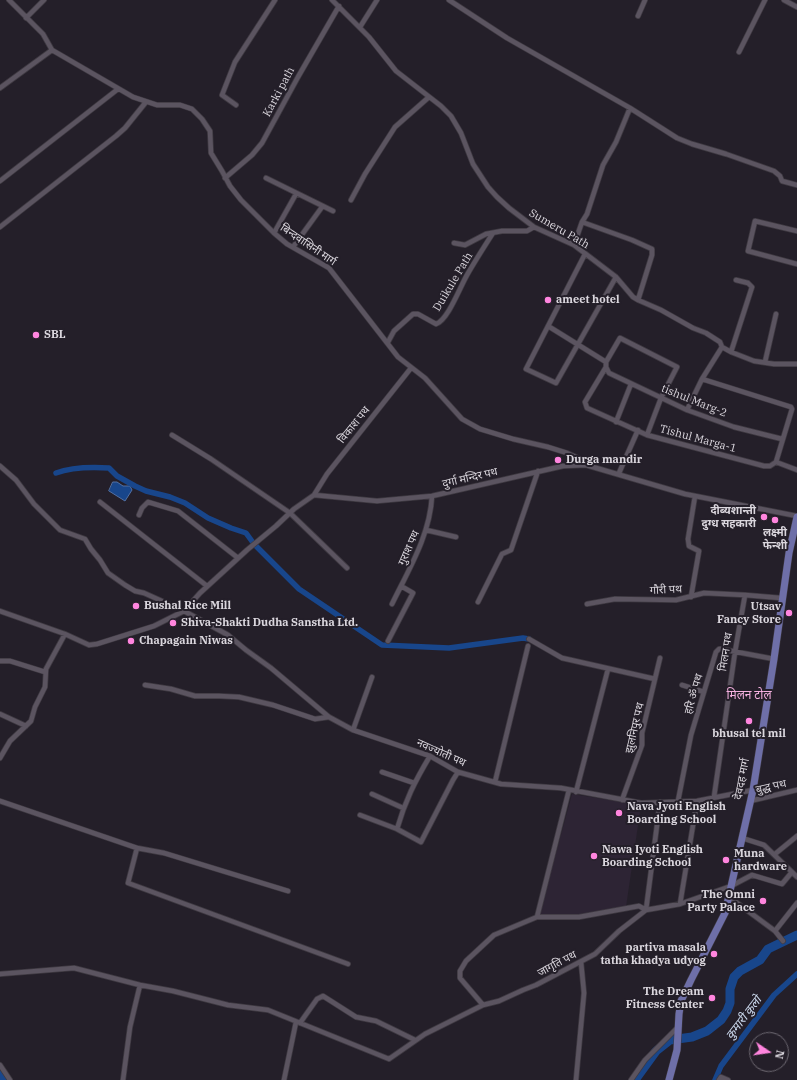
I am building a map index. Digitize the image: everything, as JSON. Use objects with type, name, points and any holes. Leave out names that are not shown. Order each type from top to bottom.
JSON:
[{"type":"main road","name":"देवदह मार्ग","points":[[669,1080],[678,1044],[680,1008],[685,991],[722,922],[729,897],[752,790],[774,659],[781,598],[797,517]]},
{"type":"street","points":[[0,88],[52,50],[43,34],[9,0]]},
{"type":"street","points":[[26,18],[44,0]]},
{"type":"street","points":[[236,105],[222,95],[235,62],[275,0]]},
{"type":"street","name":"Sumeru Path","points":[[332,0],[360,27],[396,71],[441,106],[457,124],[472,164],[488,187],[496,197],[534,227],[574,245],[616,277],[638,300],[706,333],[720,342],[722,347],[731,352],[754,361],[774,364],[797,364]]},
{"type":"street","points":[[360,27],[377,0]]},
{"type":"street","points":[[448,0],[507,38],[630,108],[684,142],[774,171],[780,176],[782,181],[797,185]]},
{"type":"street","points":[[638,16],[645,0]]},
{"type":"street","points":[[739,52],[765,0]]},
{"type":"street","points":[[784,0],[797,7]]},
{"type":"street","name":"Karki path","points":[[225,178],[252,155],[262,143],[338,6]]},
{"type":"street","name":"बिन्दवासिनी मार्ग","points":[[52,50],[118,89],[146,102],[157,105],[180,105],[192,109],[202,119],[210,131],[211,153],[225,178],[241,200],[287,244],[329,268],[351,298],[388,342],[398,357],[424,378],[442,395],[455,412],[470,424],[513,440],[563,451],[578,458],[586,464]]},
{"type":"street","points":[[0,181],[118,89]]},
{"type":"street","points":[[351,200],[365,174],[396,127],[428,97]]},
{"type":"street","points":[[0,227],[116,136],[125,128],[146,102]]},
{"type":"street","points":[[574,245],[582,222],[587,214],[603,165],[616,142],[630,108]]},
{"type":"street","points":[[266,178],[333,211]]},
{"type":"street","points":[[274,233],[296,194]]},
{"type":"street","points":[[293,247],[322,206]]},
{"type":"street","points":[[797,231],[756,221],[748,251],[797,264]]},
{"type":"street","points":[[582,222],[652,249],[652,255],[638,300]]},
{"type":"street","points":[[454,243],[465,245],[486,234],[502,231],[527,231],[534,227]]},
{"type":"street","name":"Duikule Path","points":[[388,342],[394,331],[413,314],[418,314],[436,324],[439,323],[453,304],[467,276],[493,233]]},
{"type":"street","points":[[585,254],[526,369],[556,383],[616,277]]},
{"type":"street","points":[[731,352],[752,287],[748,283],[736,280]]},
{"type":"street","points":[[765,362],[776,314]]},
{"type":"street","points":[[548,326],[606,362]]},
{"type":"street","points":[[606,367],[606,362],[620,338],[677,366],[661,398],[647,435]]},
{"type":"street","points":[[687,410],[702,379],[722,347]]},
{"type":"street","name":"tishul Marg-2","points":[[606,367],[609,373],[687,410],[734,427],[782,439]]},
{"type":"street","name":"Tishul Marga-1","points":[[606,367],[585,402],[587,408],[647,435],[764,466],[770,466],[776,462]]},
{"type":"street","name":"विकाश पथ","points":[[314,495],[327,474],[411,368]]},
{"type":"street","points":[[702,379],[791,407],[792,409],[776,462],[797,470]]},
{"type":"street","points":[[616,422],[631,384]]},
{"type":"street","points":[[619,473],[638,430]]},
{"type":"street","points":[[172,436],[211,459],[290,513],[347,568]]},
{"type":"street","name":"दुर्गा मन्दिर पथ","points":[[314,495],[377,501],[432,496],[538,471],[563,466],[586,464],[619,473],[665,489],[797,517]]},
{"type":"street","name":"नवज्योती पथ","points":[[0,466],[16,480],[34,504],[60,530],[85,539],[108,573],[136,591],[144,593],[184,611],[228,635],[329,717],[353,730],[430,756],[458,772],[512,786],[556,788],[642,803],[696,801],[752,790]]},
{"type":"street","points":[[478,602],[502,554],[511,550],[538,471]]},
{"type":"street","points":[[0,611],[65,634],[89,645],[97,644],[154,626],[184,611],[207,586],[238,558],[290,513],[314,495]]},
{"type":"street","name":"गुराश पथ","points":[[392,604],[420,547],[432,505],[432,496]]},
{"type":"street","points":[[691,597],[699,551],[689,546],[688,539],[695,496]]},
{"type":"street","points":[[100,502],[207,586]]},
{"type":"street","points":[[139,515],[142,508],[148,502],[178,511],[238,558]]},
{"type":"street","points":[[426,530],[456,537]]},
{"type":"street","points":[[388,641],[413,594],[401,586]]},
{"type":"street","name":"गौरी पथ","points":[[587,604],[615,599],[676,600],[704,593],[745,595]]},
{"type":"street","points":[[745,595],[781,598]]},
{"type":"street","name":"मिलन पथ","points":[[714,797],[735,652],[745,595]]},
{"type":"street","points":[[0,758],[10,741],[31,721],[35,707],[45,687],[47,677],[45,672],[65,634]]},
{"type":"street","points":[[529,639],[562,658],[655,680]]},
{"type":"street","points":[[495,782],[528,646]]},
{"type":"street","name":"हरि ॐ पथ","points":[[678,801],[692,735],[716,652],[721,649],[774,659]]},
{"type":"street","name":"झुलनिपुर पथ","points":[[622,800],[642,745],[642,733],[660,658]]},
{"type":"street","points":[[0,661],[10,661],[45,672]]},
{"type":"street","points":[[576,792],[608,669]]},
{"type":"street","points":[[353,730],[372,677]]},
{"type":"street","points":[[145,685],[171,689],[195,696],[239,697],[273,705],[315,719],[329,717]]},
{"type":"street","points":[[682,685],[704,692]]},
{"type":"street","points":[[0,714],[26,726]]},
{"type":"street","points":[[397,829],[403,808],[414,783],[430,756]]},
{"type":"street","points":[[382,772],[414,783]]},
{"type":"street","points":[[360,815],[397,829],[421,842],[458,772]]},
{"type":"street","points":[[537,917],[569,790]]},
{"type":"street","name":"बुद्ध पथ","points":[[750,801],[797,790]]},
{"type":"street","points":[[372,794],[403,808]]},
{"type":"street","points":[[0,801],[136,848],[164,853],[288,891]]},
{"type":"street","points":[[680,904],[696,801]]},
{"type":"street","points":[[483,1005],[460,978],[460,970],[466,961],[494,935],[537,917],[579,917],[639,906],[646,910],[660,802]]},
{"type":"street","points":[[775,854],[797,836]]},
{"type":"street","points":[[742,838],[764,845],[797,876]]},
{"type":"street","points":[[136,848],[128,883],[348,964]]},
{"type":"street","name":"जागृति पथ","points":[[298,1023],[389,1059],[415,1040],[483,1005],[499,1001],[536,985],[595,954],[619,931],[646,910],[680,904],[731,886],[752,875],[782,884],[792,872]]},
{"type":"street","points":[[729,897],[775,930],[783,941]]},
{"type":"street","points":[[775,930],[797,903]]},
{"type":"street","points":[[576,1080],[584,993],[581,962]]},
{"type":"street","points":[[0,974],[74,968],[140,985],[173,990],[228,1004],[268,1010],[298,1023]]},
{"type":"street","points":[[123,1080],[130,1027],[140,985]]},
{"type":"street","points":[[284,1080],[298,1023],[317,999],[322,996],[356,1017],[376,1021],[415,1040]]},
{"type":"street","points":[[631,1080],[645,1060],[679,1026]]},
{"type":"street","points":[[0,1065],[10,1080]]},
{"type":"street","points":[[719,1080],[721,1077],[728,1080]]},
{"type":"shaded area","name":"Nawa Iyoti English Boarding School","points":[[572,794],[641,805],[626,907],[578,916],[539,915]]},
{"type":"water","points":[[113,482],[117,482],[123,486],[130,486],[132,490],[125,501],[109,491]]},
{"type":"waterway","points":[[56,473],[82,468],[109,468],[117,476],[135,486],[185,503],[208,518],[246,533],[254,544],[299,589],[382,645],[449,648],[523,638],[529,639]]},
{"type":"waterway","points":[[635,1080],[656,1051],[670,1040],[692,1037],[707,1031],[721,1020],[730,1003],[730,989],[734,977],[740,971],[760,960],[768,949],[797,935]]},
{"type":"waterway","name":"कुमारी कुलो","points":[[715,1080],[721,1066],[774,995],[797,974]]},
{"type":"waterway","points":[[0,1073],[5,1080]]},
{"type":"place","name":"ameet hotel","points":[[548,300]]},
{"type":"place","name":"SBL","points":[[36,335]]},
{"type":"place","name":"Durga mandir","points":[[558,460]]},
{"type":"place","name":"दीब्यशान्ती दुग्ध सहकारी","points":[[764,517]]},
{"type":"place","name":"लक्ष्मी फेन्शी","points":[[775,520]]},
{"type":"place","name":"Bushal Rice Mill","points":[[136,606]]},
{"type":"place","name":"Utsav Fancy Store","points":[[789,613]]},
{"type":"place","name":"Shiva-Shakti Dudha Sanstha Ltd.","points":[[173,623]]},
{"type":"place","name":"Chapagain Niwas","points":[[131,641]]},
{"type":"place","name":"bhusal tel mil","points":[[749,721]]},
{"type":"place","name":"Nava Jyoti English Boarding School","points":[[619,813]]},
{"type":"place","name":"Nawa Iyoti English Boarding School","points":[[594,856]]},
{"type":"place","name":"Muna hardware","points":[[726,860]]},
{"type":"place","name":"The Omni Party Palace","points":[[763,901]]},
{"type":"place","name":"partiva masala tatha khadya udyog","points":[[714,954]]},
{"type":"place","name":"The Dream Fitness Center","points":[[712,998]]},
{"type":"district","name":"मिलन टोल","points":[[749,696]]}]
